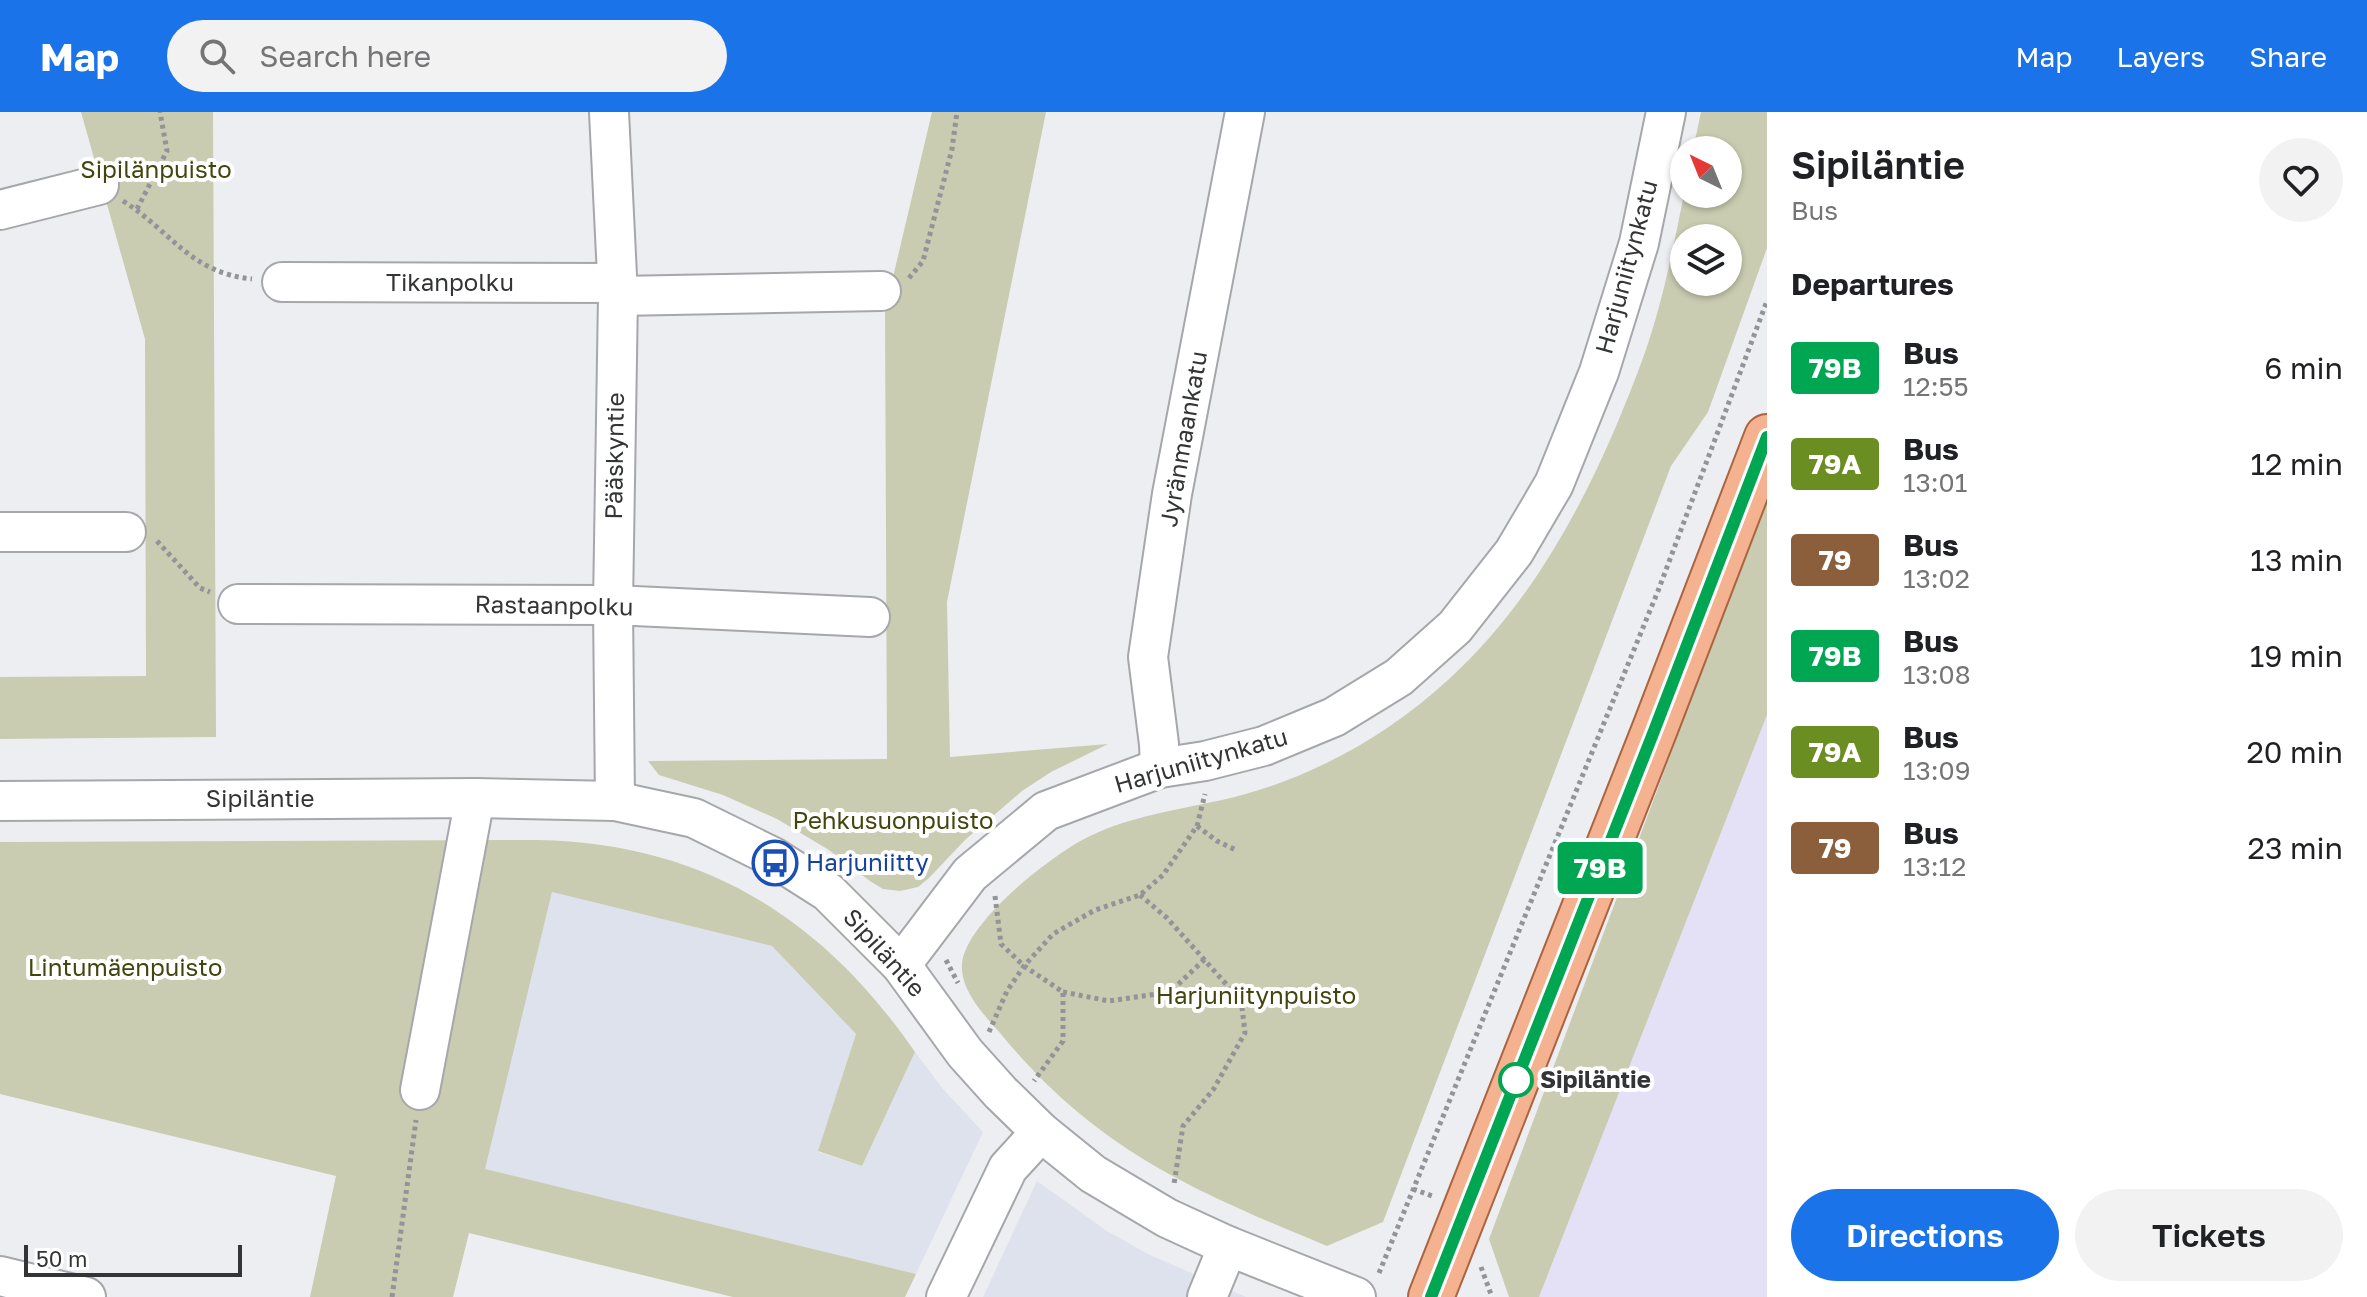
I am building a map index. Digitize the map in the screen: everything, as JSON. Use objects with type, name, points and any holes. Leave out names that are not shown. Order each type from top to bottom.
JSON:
[{"type":"main road","points":[[1431,1297],[1767,437]]},
{"type":"street","name":"Pääskyntie","points":[[609,112],[617,290],[613,605],[615,801]]},
{"type":"street","name":"Jyränmaankatu","points":[[1160,768],[1148,657],[1172,494],[1245,112]]},
{"type":"street","name":"Harjuniitynkatu","points":[[901,965],[970,874],[1046,811],[1160,768],[1205,761],[1264,746],[1334,717],[1399,677],[1455,627],[1514,552],[1554,484],[1599,372],[1639,243],[1666,112]]},
{"type":"street","points":[[0,210],[99,185]]},
{"type":"street","name":"Tikanpolku","points":[[282,282],[617,290],[881,291]]},
{"type":"street","points":[[0,532],[126,532]]},
{"type":"street","name":"Rastaanpolku","points":[[238,604],[613,605],[870,617]]},
{"type":"street","points":[[420,1090],[475,798]]},
{"type":"street","name":"Sipiläntie","points":[[0,801],[475,798],[615,801],[694,818],[773,857],[828,892],[901,965],[965,1053],[1041,1132],[1093,1174],[1167,1218],[1228,1246],[1368,1281]]},
{"type":"street","points":[[946,1297],[1008,1168],[1041,1132]]},
{"type":"street","points":[[1207,1297],[1228,1246]]},
{"type":"street","points":[[0,1276],[86,1297]]},
{"type":"path","points":[[137,209],[167,151],[160,112]]},
{"type":"path","points":[[881,291],[907,280],[923,261],[952,149],[957,112]]},
{"type":"path","points":[[99,185],[137,209],[183,251],[211,270],[232,277],[282,282]]},
{"type":"path","points":[[1368,1281],[1658,591],[1767,301]]},
{"type":"path","points":[[126,532],[157,541],[200,588],[238,604]]},
{"type":"path","points":[[989,1032],[1007,991],[1024,966],[1053,934],[1095,910],[1140,895],[1163,875],[1197,826],[1205,791],[1205,761]]},
{"type":"path","points":[[1197,826],[1236,850]]},
{"type":"path","points":[[990,857],[1001,944],[1024,966],[1063,992],[1109,1001],[1170,992],[1206,958]]},
{"type":"path","points":[[1140,895],[1206,958],[1242,1007],[1245,1033],[1213,1090],[1183,1126],[1173,1189]]},
{"type":"path","points":[[925,935],[943,955],[961,988]]},
{"type":"path","points":[[1033,1082],[1063,1041],[1063,992]]},
{"type":"path","points":[[982,1021],[996,1041]]},
{"type":"path","points":[[1023,1072],[1043,1092]]},
{"type":"path","points":[[392,1297],[420,1090]]},
{"type":"shaded area","points":[[1767,715],[1767,1297],[1539,1297],[1765,720]]},
{"type":"shaded area","points":[[552,892],[772,946],[856,1034],[818,1152],[862,1166],[915,1052],[943,1089],[983,1132],[916,1274],[484,1169]]},
{"type":"shaded area","points":[[1037,1181],[1107,1231],[1148,1254],[1246,1297],[983,1297]]},
{"type":"green space","name":"Sipilänpuisto","points":[[81,112],[213,112],[216,737],[0,739],[0,677],[146,676],[145,339]]},
{"type":"green space","name":"Pehkusuonpuisto","points":[[932,112],[1046,112],[947,602],[950,757],[1108,744],[1051,772],[1022,791],[965,840],[929,878],[918,887],[900,891],[883,889],[829,850],[777,819],[723,795],[659,775],[648,761],[887,759],[885,311]]},
{"type":"green space","name":"Harjuniitynpuisto","points":[[1701,112],[1767,112],[1767,248],[1708,412],[1671,466],[1383,1222],[1327,1246],[1190,1185],[1110,1137],[1073,1108],[1036,1073],[974,1002],[962,974],[967,947],[994,910],[1034,873],[1074,845],[1122,823],[1253,792],[1343,755],[1424,701],[1481,647],[1512,611],[1539,572],[1587,489],[1626,402],[1650,338],[1670,259],[1670,296],[1742,296],[1742,224],[1677,224],[1681,208],[1742,208],[1742,136],[1696,136]]},
{"type":"green space","points":[[1767,497],[1767,715],[1539,1297],[1509,1297],[1489,1239]]},
{"type":"green space","name":"Lintumäenpuisto","points":[[538,840],[598,844],[654,856],[706,873],[754,897],[799,927],[840,963],[879,1005],[915,1052],[862,1166],[818,1151],[856,1034],[772,946],[552,892],[485,1169],[916,1274],[905,1297],[733,1297],[469,1233],[453,1297],[310,1297],[336,1176],[0,1094],[0,842]]},
{"type":"bus line","name":"79B","points":[[1431,1297],[1767,437]]},
{"type":"place","name":"Harjuniitty","points":[[775,863]]},
{"type":"place","name":"Sipiläntie","points":[[1516,1080]]}]
